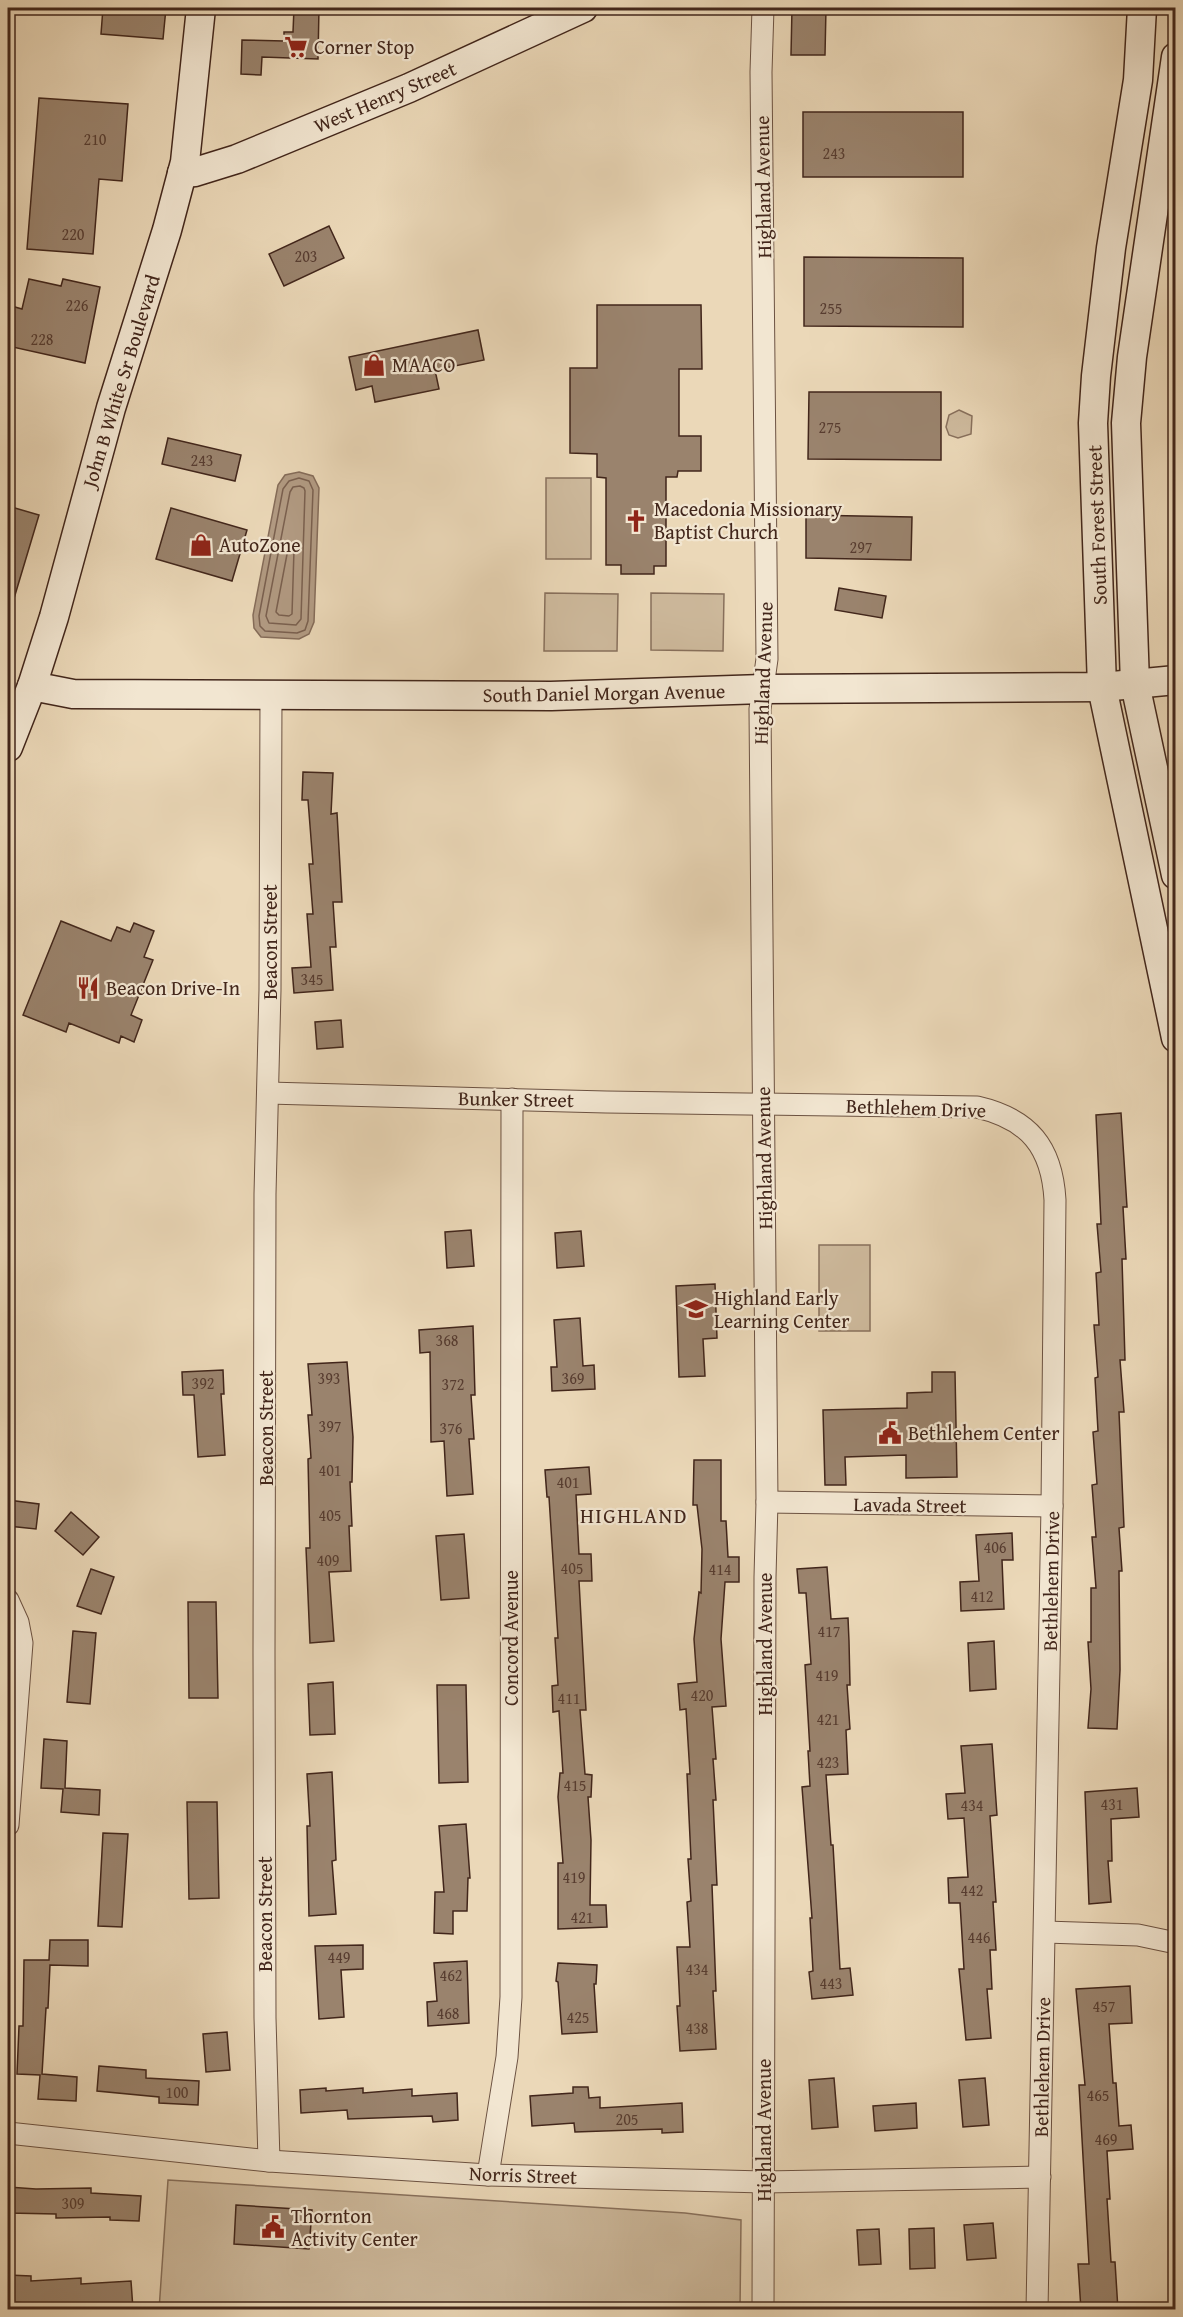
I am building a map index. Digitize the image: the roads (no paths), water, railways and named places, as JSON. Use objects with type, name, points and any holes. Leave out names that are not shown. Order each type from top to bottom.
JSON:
[{"type":"street","name":"John B White Sr Boulevard","points":[[8,747],[32,686],[54,616],[111,408],[167,230],[182,173],[194,90],[201,8]]},
{"type":"street","name":"West Henry Street","points":[[182,173],[195,172],[237,159],[409,88],[583,8]]},
{"type":"street","name":"Highland Avenue","points":[[763,8],[761,72],[767,659],[760,709],[767,1502],[763,2310]]},
{"type":"street","name":"South Forest Street","points":[[1142,8],[1138,80],[1111,248],[1096,376],[1093,423],[1101,687],[1176,1038]]},
{"type":"street","name":"South Forest Street","points":[[1176,57],[1132,357],[1126,423],[1135,684],[1176,875]]},
{"type":"street","name":"South Daniel Morgan Avenue","points":[[32,686],[73,694],[550,696],[763,689],[1101,687],[1176,680]]},
{"type":"street","name":"Beacon Street","points":[[269,2162],[265,2006],[264,1665],[265,1194],[271,695]]},
{"type":"street","name":"Bunker Street","points":[[268,1093],[764,1104]]},
{"type":"street","name":"Concord Avenue","points":[[488,2175],[507,2056],[511,1997],[512,1099]]},
{"type":"street","name":"Bethlehem Drive","points":[[764,1104],[977,1107],[999,1112],[1019,1122],[1035,1137],[1047,1156],[1054,1178],[1052,1506],[1037,2310]]},
{"type":"street","name":"Lavada Street","points":[[767,1502],[1052,1506]]},
{"type":"street","points":[[8,1600],[18,1622],[22,1642],[8,1825]]},
{"type":"street","points":[[1045,1932],[1138,1935],[1176,1943]]},
{"type":"street","name":"Norris Street","points":[[8,2133],[269,2162],[488,2175],[764,2182],[1040,2177]]},
{"type":"water","points":[[299,472],[313,476],[319,488],[314,622],[309,634],[299,639],[261,637],[254,628],[253,615],[278,485],[285,475]]},
{"type":"place","name":"Corner Stop","points":[[296,47]]},
{"type":"place","name":"MAACO","points":[[374,365]]},
{"type":"place","name":"Macedonia Missionary Baptist Church","points":[[636,521]]},
{"type":"place","name":"AutoZone","points":[[201,545]]},
{"type":"place","name":"Beacon Drive-In","points":[[88,988]]},
{"type":"place","name":"Highland Early Learning Center","points":[[696,1309]]},
{"type":"place","name":"Bethlehem Center","points":[[890,1433]]},
{"type":"place","name":"Thornton Activity Center","points":[[273,2227]]},
{"type":"district","name":"HIGHLAND","points":[[634,1516]]}]
